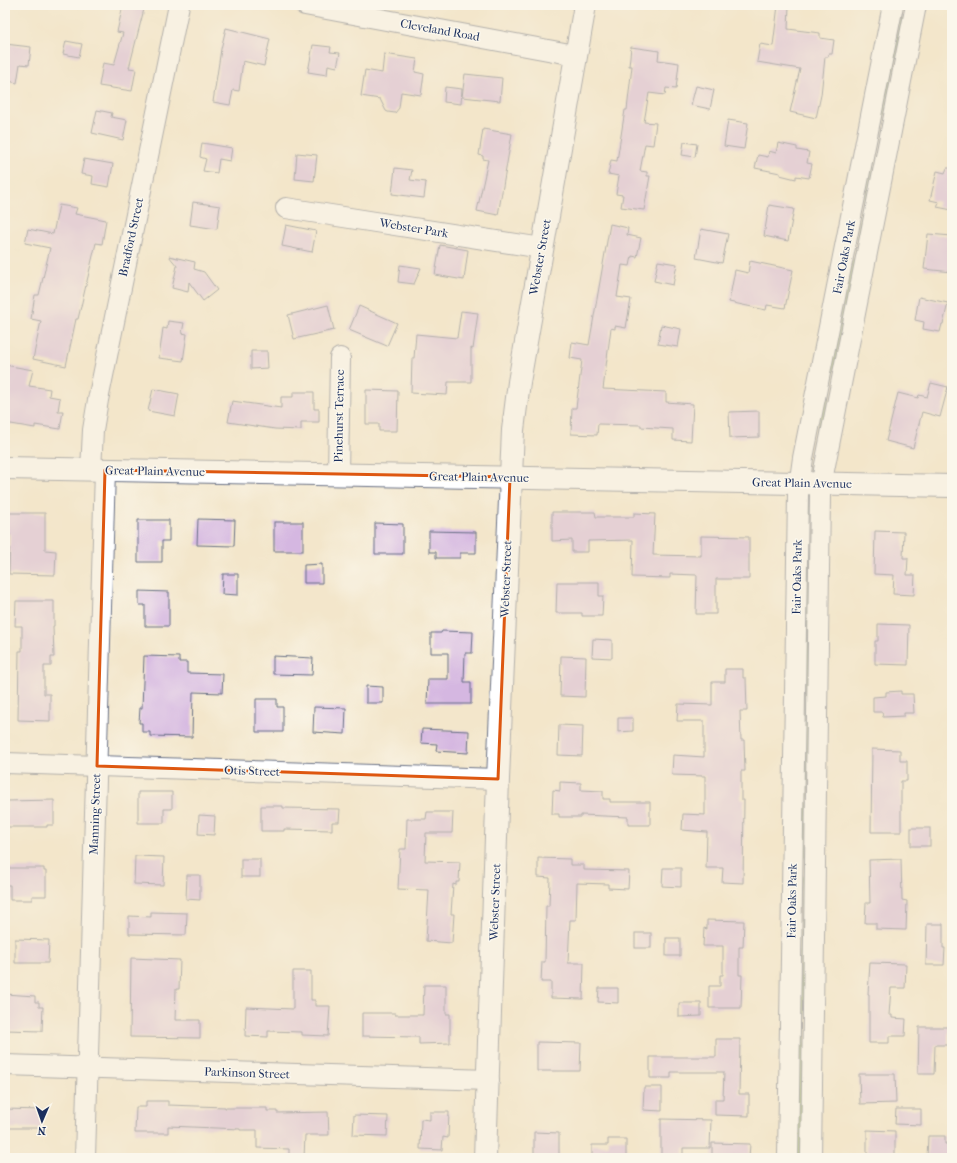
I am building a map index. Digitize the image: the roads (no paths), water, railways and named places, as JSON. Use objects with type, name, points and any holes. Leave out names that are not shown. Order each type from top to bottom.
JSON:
[{"type":"street","name":"Bradford Street","points":[[98,470],[93,430],[98,400],[179,5]]},
{"type":"street","name":"Cleveland Road","points":[[305,5],[575,55]]},
{"type":"street","name":"Webster Street","points":[[485,1158],[489,1080],[498,779],[513,430],[519,382],[575,55],[585,5]]},
{"type":"street","points":[[893,5],[915,7]]},
{"type":"street","name":"Fair Oaks Park","points":[[788,1158],[798,506],[800,483],[803,458],[893,5]]},
{"type":"street","name":"Fair Oaks Park","points":[[811,1158],[820,509],[822,484],[915,7]]},
{"type":"street","name":"Webster Park","points":[[286,208],[542,248]]},
{"type":"street","points":[[846,247],[867,251]]},
{"type":"street","name":"Pinehurst Terrace","points":[[338,474],[340,358]]},
{"type":"street","name":"Great Plain Avenue","points":[[5,468],[952,486]]},
{"type":"street","name":"Manning Street","points":[[85,1158],[97,766],[98,470]]},
{"type":"street","name":"Otis Street","points":[[5,763],[498,779]]},
{"type":"street","points":[[792,866],[815,867]]},
{"type":"street","name":"Parkinson Street","points":[[5,1065],[489,1080]]}]
